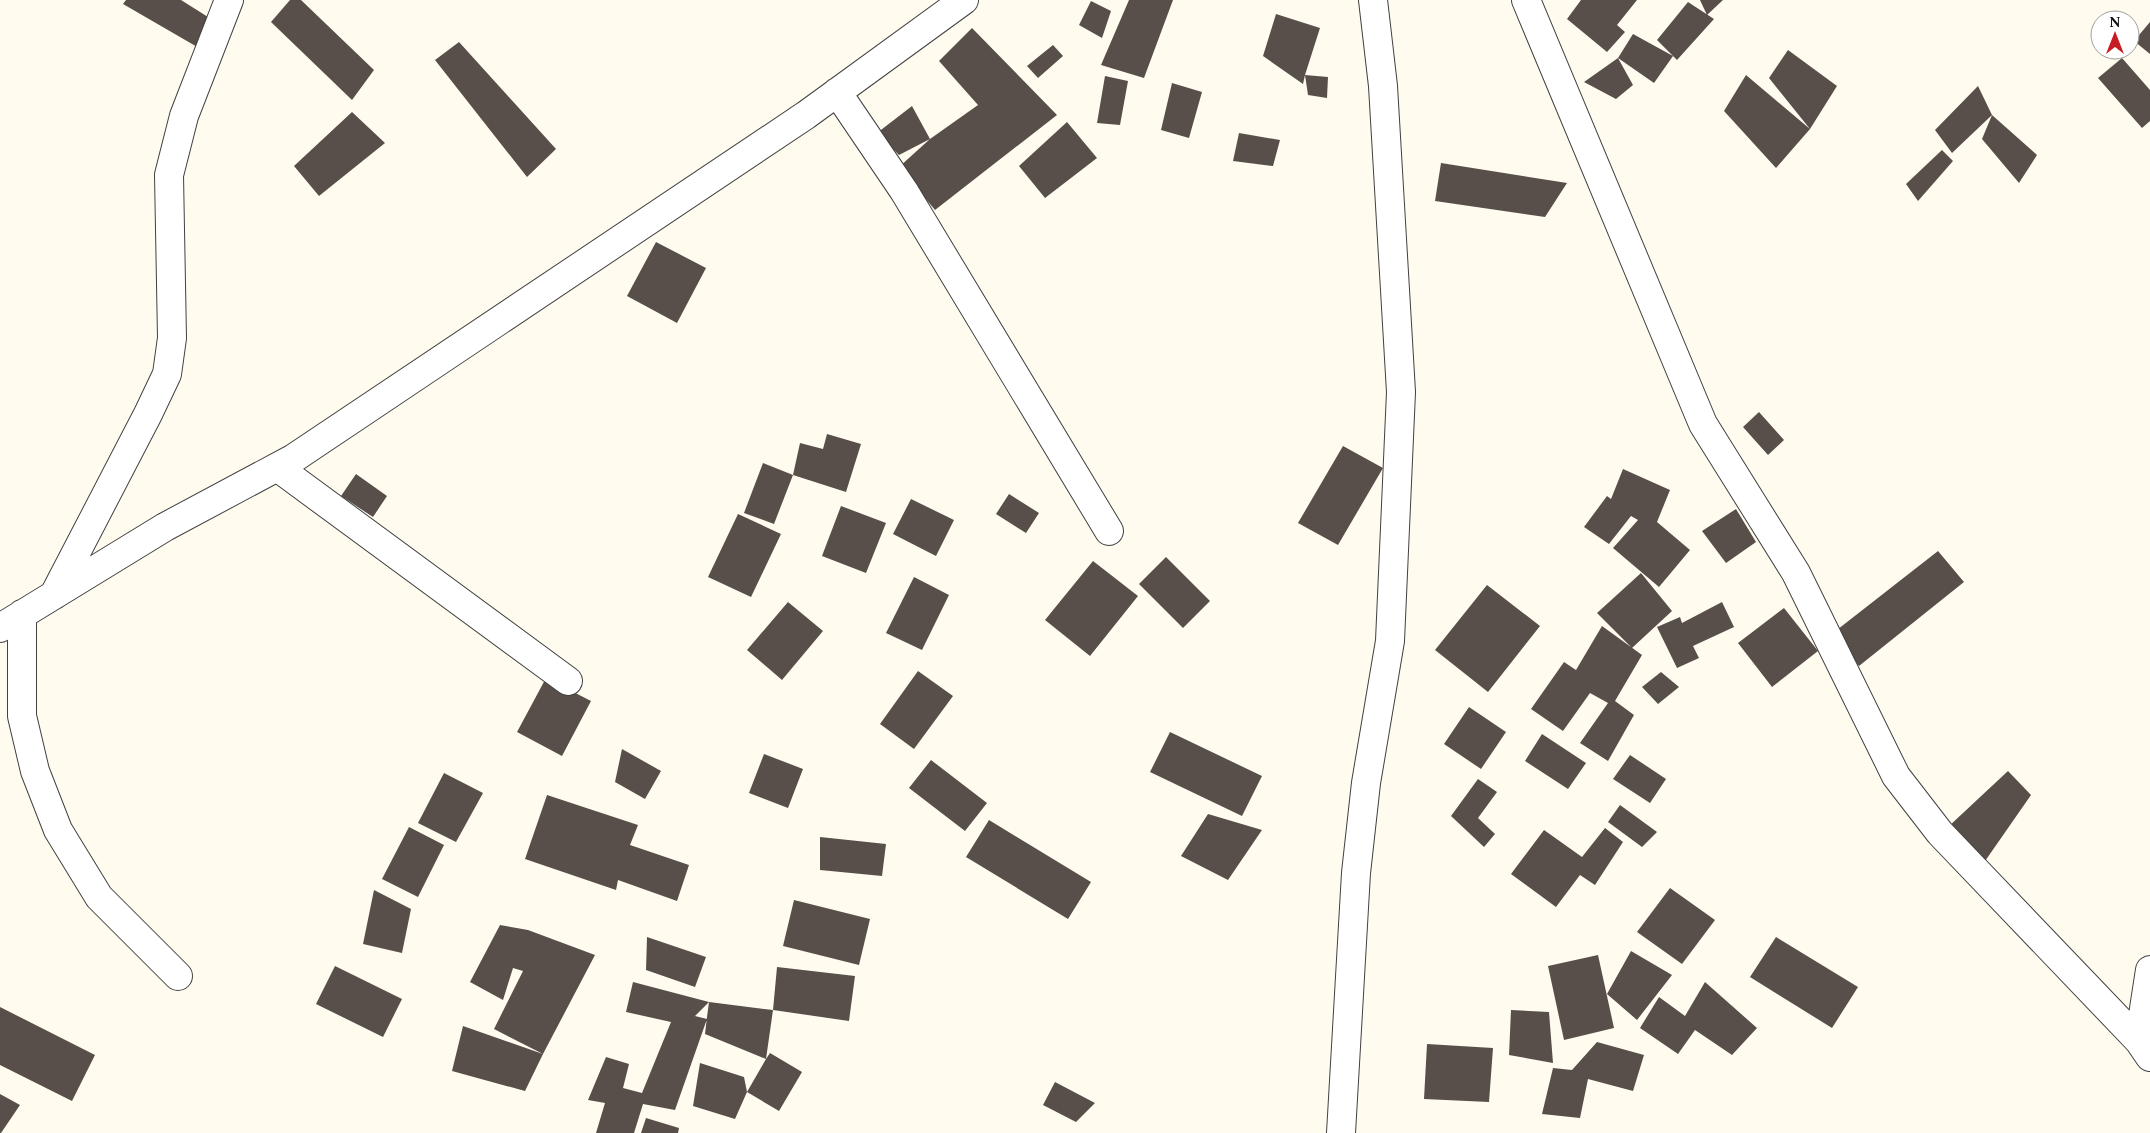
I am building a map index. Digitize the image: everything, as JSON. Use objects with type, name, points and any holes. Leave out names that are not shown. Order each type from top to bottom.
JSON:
[{"type":"street","points":[[54,595],[167,374],[172,338],[169,175],[184,116],[229,0]]},
{"type":"street","points":[[178,976],[99,897],[58,830],[35,771],[22,716],[11,621],[165,527],[277,467],[319,441],[806,115],[964,0]]},
{"type":"street","points":[[1341,1133],[1356,873],[1366,783],[1390,641],[1401,392],[1383,86],[1373,0]]},
{"type":"street","points":[[1526,0],[1703,424],[1796,573],[1896,776],[1940,833],[2145,1049]]},
{"type":"street","points":[[837,92],[904,191],[1109,531]]},
{"type":"street","points":[[277,467],[568,681]]},
{"type":"street","points":[[2145,1049],[2150,970]]},
{"type":"building","points":[[126,0],[181,0],[208,17],[199,48],[123,4]]},
{"type":"building","points":[[290,0],[301,0],[374,70],[352,100],[271,22]]},
{"type":"building","points":[[1129,0],[1173,0],[1144,78],[1101,65]]},
{"type":"building","points":[[1581,0],[1637,0],[1617,25],[1625,32],[1607,52],[1567,19]]},
{"type":"building","points":[[1700,0],[1723,0],[1707,15]]},
{"type":"building","points":[[1091,1],[1111,11],[1102,38],[1079,25]]},
{"type":"building","points":[[1688,2],[1714,19],[1677,60],[1657,40]]},
{"type":"building","points":[[1276,14],[1320,28],[1303,84],[1263,56]]},
{"type":"building","points":[[2150,22],[2150,54],[2140,46],[2140,34]]},
{"type":"building","points":[[972,28],[1057,115],[935,210],[899,167],[930,139],[978,105],[939,61]]},
{"type":"building","points":[[1633,34],[1673,56],[1654,83],[1618,58]]},
{"type":"building","points":[[459,42],[556,149],[527,177],[435,60]]},
{"type":"building","points":[[1053,45],[1063,56],[1038,78],[1027,66]]},
{"type":"building","points":[[1788,50],[1837,86],[1810,129],[1769,78]]},
{"type":"building","points":[[1618,58],[1633,85],[1616,99],[1584,82]]},
{"type":"building","points":[[2120,60],[2124,60],[2150,90],[2150,121],[2142,128],[2098,78]]},
{"type":"building","points":[[1305,75],[1328,77],[1327,98],[1308,95]]},
{"type":"building","points":[[1746,75],[1810,129],[1776,168],[1724,111]]},
{"type":"building","points":[[1105,76],[1128,81],[1120,125],[1097,123]]},
{"type":"building","points":[[1172,83],[1202,92],[1189,138],[1161,130]]},
{"type":"building","points":[[1978,86],[1992,115],[1952,153],[1935,130]]},
{"type":"building","points":[[912,106],[930,139],[899,155],[877,133]]},
{"type":"building","points":[[352,112],[385,143],[319,196],[294,166]]},
{"type":"building","points":[[1992,115],[2037,155],[2019,183],[1982,139]]},
{"type":"building","points":[[1067,122],[1097,158],[1045,198],[1019,166]]},
{"type":"building","points":[[1239,133],[1280,140],[1273,166],[1233,161]]},
{"type":"building","points":[[1942,150],[1953,161],[1918,201],[1906,184]]},
{"type":"building","points":[[1441,163],[1567,183],[1545,217],[1435,201]]},
{"type":"building","points":[[656,242],[706,268],[677,323],[627,296]]},
{"type":"building","points":[[1759,412],[1784,440],[1768,455],[1743,427]]},
{"type":"building","points":[[827,434],[861,444],[846,492],[793,475],[800,443],[823,449]]},
{"type":"building","points":[[1343,446],[1383,468],[1338,545],[1298,523]]},
{"type":"building","points":[[763,463],[793,475],[774,524],[744,513]]},
{"type":"building","points":[[1623,469],[1670,490],[1657,522],[1690,550],[1659,587],[1613,548],[1638,520],[1631,516],[1609,544],[1584,527],[1607,496],[1611,499]]},
{"type":"building","points":[[356,474],[387,496],[373,517],[341,496]]},
{"type":"building","points":[[1009,494],[1039,513],[1026,533],[996,514]]},
{"type":"building","points":[[911,499],[954,520],[936,556],[893,534]]},
{"type":"building","points":[[841,506],[886,523],[866,573],[822,556]]},
{"type":"building","points":[[1736,509],[1756,542],[1726,563],[1702,531]]},
{"type":"building","points":[[738,514],[781,534],[751,597],[708,577]]},
{"type":"building","points":[[1938,551],[1964,582],[1859,666],[1833,633]]},
{"type":"building","points":[[1166,557],[1210,601],[1183,628],[1139,584]]},
{"type":"building","points":[[1093,561],[1138,596],[1090,656],[1045,620]]},
{"type":"building","points":[[1641,573],[1672,611],[1632,648],[1597,613]]},
{"type":"building","points":[[914,577],[949,595],[922,650],[886,633]]},
{"type":"building","points":[[1487,585],[1540,626],[1488,692],[1435,650]]},
{"type":"building","points":[[788,602],[823,631],[782,680],[747,650]]},
{"type":"building","points":[[1722,602],[1734,627],[1693,646],[1699,658],[1677,668],[1657,627],[1680,617],[1682,623]]},
{"type":"building","points":[[1784,608],[1818,651],[1772,687],[1738,643]]},
{"type":"building","points":[[1602,626],[1642,655],[1615,701],[1634,715],[1608,761],[1580,743],[1608,703],[1590,693],[1563,731],[1531,709],[1564,662],[1576,670]]},
{"type":"building","points":[[918,671],[953,696],[914,749],[880,724]]},
{"type":"building","points":[[1661,672],[1679,687],[1658,704],[1642,687]]},
{"type":"building","points":[[546,678],[591,701],[562,756],[517,732]]},
{"type":"building","points":[[1469,707],[1506,732],[1481,769],[1444,744]]},
{"type":"building","points":[[1170,732],[1262,776],[1242,816],[1150,772]]},
{"type":"building","points":[[1542,734],[1586,763],[1568,789],[1525,761]]},
{"type":"building","points":[[622,749],[661,771],[645,799],[615,782]]},
{"type":"building","points":[[764,754],[803,769],[788,808],[749,793]]},
{"type":"building","points":[[1630,755],[1666,779],[1650,803],[1613,779]]},
{"type":"building","points":[[931,760],[987,803],[965,831],[909,788]]},
{"type":"building","points":[[2008,771],[2031,795],[1983,864],[1948,827]]},
{"type":"building","points":[[444,773],[483,793],[456,842],[418,823]]},
{"type":"building","points":[[1478,779],[1497,792],[1478,818],[1495,834],[1484,847],[1451,816]]},
{"type":"building","points":[[547,795],[638,825],[630,845],[689,865],[677,901],[618,880],[616,890],[525,859]]},
{"type":"building","points":[[1620,805],[1657,832],[1642,847],[1608,822]]},
{"type":"building","points":[[1208,814],[1262,830],[1228,880],[1181,856]]},
{"type":"building","points":[[989,820],[1091,882],[1068,919],[966,857]]},
{"type":"building","points":[[409,827],[444,845],[418,897],[382,879]]},
{"type":"building","points":[[1605,828],[1623,842],[1595,885],[1580,875],[1556,907],[1511,874],[1544,830],[1582,857]]},
{"type":"building","points":[[820,837],[886,844],[882,876],[820,870]]},
{"type":"building","points":[[1670,888],[1715,920],[1682,964],[1637,932]]},
{"type":"building","points":[[374,890],[411,909],[402,953],[363,944]]},
{"type":"building","points":[[794,900],[870,919],[859,965],[783,946]]},
{"type":"building","points":[[500,925],[528,930],[595,955],[543,1054],[494,1029],[523,971],[513,968],[503,1000],[470,982]]},
{"type":"building","points":[[647,937],[706,957],[695,987],[646,970]]},
{"type":"building","points":[[1776,937],[1858,987],[1832,1028],[1750,977]]},
{"type":"building","points":[[1631,951],[1672,975],[1637,1020],[1607,994]]},
{"type":"building","points":[[1598,955],[1614,1028],[1564,1040],[1548,966]]},
{"type":"building","points":[[335,966],[402,999],[383,1037],[316,1004]]},
{"type":"building","points":[[777,967],[855,976],[849,1021],[773,1010]]},
{"type":"building","points":[[633,982],[709,1002],[773,1010],[766,1059],[705,1034],[707,1020],[675,1110],[643,1104],[634,1133],[596,1133],[605,1103],[588,1100],[606,1057],[629,1064],[623,1088],[642,1093],[671,1022],[626,1012]],"holes":[[[709,1002],[707,1019],[695,1016]]]},
{"type":"building","points":[[1705,982],[1757,1028],[1732,1055],[1695,1030],[1678,1054],[1640,1028],[1659,997],[1685,1016]]},
{"type":"building","points":[[0,1007],[95,1055],[72,1101],[0,1065]]},
{"type":"building","points":[[1511,1010],[1549,1012],[1553,1063],[1509,1055]]},
{"type":"building","points":[[463,1026],[543,1054],[525,1091],[452,1071]]},
{"type":"building","points":[[1597,1042],[1644,1055],[1633,1091],[1588,1079],[1580,1118],[1542,1114],[1553,1068],[1572,1070]]},
{"type":"building","points":[[1427,1044],[1493,1048],[1489,1102],[1424,1099]]},
{"type":"building","points":[[770,1053],[802,1072],[779,1111],[747,1092]]},
{"type":"building","points":[[700,1063],[744,1077],[747,1092],[735,1119],[693,1106]]},
{"type":"building","points":[[1055,1082],[1095,1103],[1076,1122],[1043,1105]]},
{"type":"building","points":[[0,1094],[20,1105],[1,1133],[0,1133]]},
{"type":"building","points":[[646,1118],[679,1128],[678,1133],[641,1133]]}]
